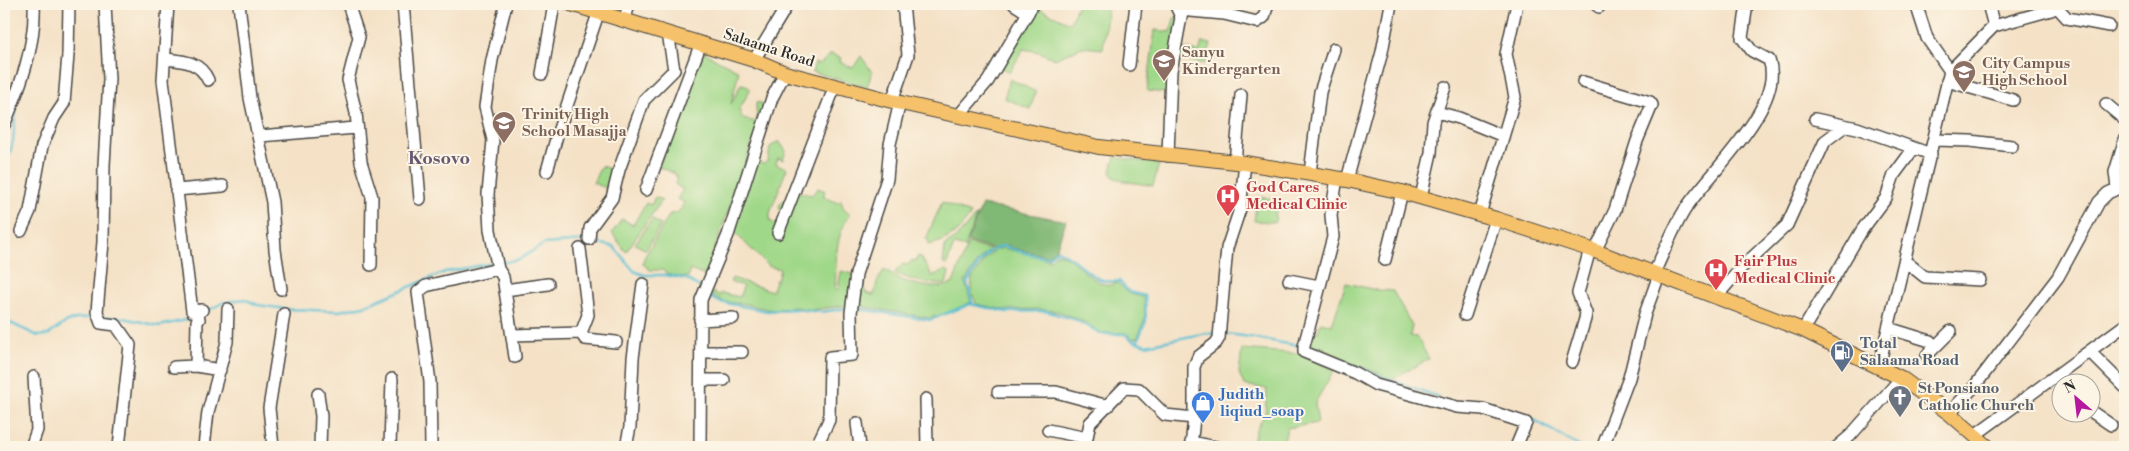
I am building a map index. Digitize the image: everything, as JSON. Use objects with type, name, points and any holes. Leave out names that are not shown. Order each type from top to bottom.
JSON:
[{"type":"main road","name":"Salaama Road","points":[[576,4],[754,60],[784,73],[896,101],[1098,147],[1240,163],[1342,179],[1402,192],[1496,219],[1593,250],[1718,296],[1803,330],[1901,378],[1950,412],[1988,447]]},
{"type":"street","points":[[4,125],[18,92],[30,46],[34,4]]},
{"type":"street","points":[[21,231],[30,211],[44,140],[64,102],[68,55],[69,4]]},
{"type":"street","points":[[105,4],[110,79],[104,166],[99,318],[116,325],[130,345],[119,447]]},
{"type":"street","points":[[168,4],[163,80],[192,311],[198,313],[196,366]]},
{"type":"street","points":[[239,4],[250,98],[260,136],[272,202],[275,250],[281,289]]},
{"type":"street","points":[[348,4],[359,37],[348,80],[356,113],[356,128],[361,162],[372,197],[371,265]]},
{"type":"street","points":[[403,4],[420,199]]},
{"type":"street","points":[[506,4],[492,60],[485,107],[492,132],[488,194],[490,230],[497,263],[503,277],[515,357]]},
{"type":"street","points":[[542,74],[554,4]]},
{"type":"street","points":[[625,19],[629,4]]},
{"type":"street","points":[[754,60],[788,4]]},
{"type":"street","points":[[816,447],[829,420],[830,357],[852,355],[851,308],[858,266],[887,179],[896,101],[908,55],[902,4]]},
{"type":"street","points":[[959,115],[988,81],[1030,8],[1014,4]]},
{"type":"street","points":[[1129,66],[1136,4]]},
{"type":"street","points":[[1168,156],[1171,71],[1180,20],[1177,7],[1224,14],[1257,22],[1264,17],[1268,4]]},
{"type":"street","points":[[1391,4],[1382,52],[1331,215],[1333,237],[1304,346],[1306,354],[1355,373],[1376,385],[1456,407],[1483,409],[1526,423],[1516,447]]},
{"type":"street","points":[[1480,214],[1515,97],[1506,54],[1517,4]]},
{"type":"street","points":[[1603,446],[1630,378],[1645,314],[1657,274],[1687,207],[1753,125],[1766,95],[1771,79],[1772,67],[1769,60],[1752,51],[1742,38],[1747,4]]},
{"type":"street","points":[[1916,4],[1926,38],[1948,76],[2012,100]]},
{"type":"street","points":[[1988,4],[1994,26]]},
{"type":"street","points":[[1879,366],[1931,154],[1948,76],[1994,26],[2058,5],[2067,18],[2109,26]]},
{"type":"street","points":[[547,171],[558,132],[599,11]]},
{"type":"street","points":[[589,239],[590,228],[612,198],[644,100],[674,70],[668,32]]},
{"type":"street","points":[[646,190],[701,43]]},
{"type":"street","points":[[1310,173],[1320,92],[1334,49]]},
{"type":"street","points":[[164,58],[191,62],[201,70],[208,80]]},
{"type":"street","points":[[700,447],[701,300],[728,235],[772,98],[784,73]]},
{"type":"street","points":[[1572,362],[1586,313],[1578,293],[1593,250],[1615,210],[1637,141],[1652,105],[1650,102],[1583,82]]},
{"type":"street","points":[[778,233],[835,86]]},
{"type":"street","points":[[1421,197],[1431,153],[1433,122],[1445,87]]},
{"type":"street","points":[[1216,447],[1191,444],[1194,418],[1194,367],[1198,358],[1216,344],[1219,335],[1227,248],[1240,209],[1241,95]]},
{"type":"street","points":[[2106,104],[2125,120]]},
{"type":"street","points":[[1437,112],[1459,118],[1503,136]]},
{"type":"street","points":[[1815,119],[1845,126],[1931,154]]},
{"type":"street","points":[[1718,296],[1741,268],[1787,225],[1824,141],[1845,126]]},
{"type":"street","points":[[260,136],[356,128]]},
{"type":"street","points":[[1950,412],[1974,387],[2058,277],[2099,202],[2121,186],[2115,172],[2125,139]]},
{"type":"street","points":[[1934,140],[1970,141],[2012,146]]},
{"type":"street","points":[[1803,330],[1862,230],[1886,198],[1894,175],[1914,148]]},
{"type":"street","points":[[176,190],[223,186]]},
{"type":"street","points":[[1385,260],[1402,192]]},
{"type":"street","points":[[1465,315],[1496,219]]},
{"type":"street","points":[[580,249],[588,316],[582,333],[585,339],[616,342]]},
{"type":"street","points":[[1905,261],[1925,277],[1980,280]]},
{"type":"street","points":[[431,447],[430,382],[418,292],[426,286],[497,263]]},
{"type":"street","points":[[1289,280],[1319,286]]},
{"type":"street","points":[[505,290],[548,284]]},
{"type":"street","points":[[626,447],[630,427],[633,358],[643,284]]},
{"type":"street","points":[[204,447],[208,412],[227,342],[228,309]]},
{"type":"street","points":[[273,447],[269,408],[284,314]]},
{"type":"street","points":[[700,320],[733,318]]},
{"type":"street","points":[[2067,374],[2090,352],[2125,325]]},
{"type":"street","points":[[1888,328],[1930,341],[1931,351],[1951,331]]},
{"type":"street","points":[[512,335],[582,333]]},
{"type":"street","points":[[701,352],[742,352]]},
{"type":"street","points":[[2090,352],[2125,387]]},
{"type":"street","points":[[174,367],[196,366],[220,370]]},
{"type":"street","points":[[31,447],[37,430],[34,377]]},
{"type":"street","points":[[1837,447],[1850,436],[1901,378]]},
{"type":"street","points":[[390,447],[392,379]]},
{"type":"street","points":[[701,380],[724,380]]},
{"type":"street","points":[[1975,435],[2052,386]]},
{"type":"street","points":[[1048,430],[1086,442],[1090,423],[1122,390],[1132,388],[1139,390],[1165,415],[1194,418]]},
{"type":"street","points":[[998,392],[1056,392],[1108,406]]},
{"type":"street","points":[[318,394],[321,416],[320,447]]},
{"type":"street","points":[[926,398],[927,447]]},
{"type":"street","points":[[2102,419],[2111,425]]},
{"type":"street","points":[[856,423],[860,447]]},
{"type":"green space","points":[[1078,4],[1108,4],[1103,49],[1082,47],[1055,59],[1039,52],[1023,49],[1010,72],[1001,68],[1036,7],[1070,23]]},
{"type":"green space","points":[[1179,17],[1166,93],[1147,91],[1155,30],[1171,32],[1174,18]]},
{"type":"green space","points":[[1202,42],[1211,44],[1205,64],[1178,58],[1181,48],[1199,52]]},
{"type":"green space","points":[[701,51],[739,71],[731,104],[741,84],[746,85],[750,90],[739,110],[743,119],[757,122],[756,105],[758,102],[766,105],[705,276],[690,270],[688,277],[678,277],[668,274],[663,270],[650,270],[643,264],[644,258],[670,214],[679,211],[684,202],[677,199],[683,190],[675,184],[677,178],[675,174],[659,167]]},
{"type":"green space","points":[[831,54],[841,58],[840,62],[853,68],[861,56],[872,72],[867,87],[812,72],[815,63],[820,64]]},
{"type":"green space","points":[[1010,79],[1036,92],[1030,109],[1004,98]]},
{"type":"green space","points":[[779,141],[786,151],[783,160],[778,158],[776,164],[787,168],[770,213],[770,220],[774,224],[780,219],[784,211],[779,209],[780,203],[798,192],[812,195],[818,188],[825,191],[823,196],[838,203],[841,200],[843,207],[850,214],[838,242],[835,290],[838,289],[841,271],[853,274],[849,305],[812,310],[795,307],[772,310],[724,302],[711,295],[714,292],[720,296],[721,293],[740,297],[743,286],[730,282],[732,278],[772,291],[775,280],[777,280],[780,269],[768,266],[733,231],[756,162],[764,164],[768,161],[770,147]]},
{"type":"green space","points":[[1115,157],[1159,164],[1153,186],[1123,181],[1113,176],[1111,171]]},
{"type":"green space","points":[[601,166],[619,172],[609,189],[593,183]]},
{"type":"green space","points":[[655,197],[662,200],[626,252],[612,233],[622,219],[633,225],[646,203],[651,205]]},
{"type":"green space","points":[[1257,197],[1277,199],[1275,222],[1254,221]]},
{"type":"green space","points":[[942,202],[971,214],[953,235],[935,244],[928,245],[929,241],[926,239]]},
{"type":"green space","points":[[982,205],[1066,221],[1056,249],[1047,256],[1012,248],[1008,245],[992,249],[967,242]]},
{"type":"green space","points":[[977,214],[965,248],[954,245],[946,266],[943,263],[945,246],[960,234]]},
{"type":"green space","points":[[652,219],[661,225],[646,250],[635,244]]},
{"type":"green space","points":[[968,244],[990,250],[979,260],[965,282],[971,302],[946,314],[929,318],[854,305],[859,282],[865,284],[866,293],[874,295],[877,282],[884,270],[902,280],[920,285],[941,287],[953,283]]},
{"type":"green space","points":[[1003,248],[1048,259],[1051,259],[1057,253],[1064,255],[1100,282],[1108,285],[1118,283],[1129,294],[1144,297],[1145,319],[1138,337],[1134,339],[1125,333],[1101,333],[1084,322],[1060,312],[1039,309],[1005,310],[976,304],[971,290],[972,278],[985,259],[995,250]]},
{"type":"green space","points":[[918,256],[921,257],[932,276],[946,270],[949,272],[946,284],[919,281],[895,272],[903,264],[908,265],[912,260],[916,261]]},
{"type":"green space","points":[[1346,283],[1376,290],[1393,291],[1412,326],[1410,336],[1417,337],[1429,359],[1390,380],[1379,373],[1339,359],[1309,345],[1313,330],[1318,332],[1321,322],[1332,325]]},
{"type":"green space","points":[[1242,349],[1301,354],[1334,370],[1315,403],[1318,423],[1287,428],[1284,441],[1252,447],[1256,430],[1265,414],[1267,389],[1244,385],[1239,373]]},
{"type":"waterway","points":[[4,175],[13,141],[16,110]]},
{"type":"waterway","points":[[501,263],[520,259],[544,244],[585,241]]},
{"type":"waterway","points":[[590,241],[614,247],[634,271],[644,275],[665,275],[686,279],[701,288]]},
{"type":"waterway","points":[[973,305],[967,283],[982,260],[992,251],[1005,246],[1047,257],[1057,250],[1073,259],[1093,276],[1101,280],[1119,281],[1129,292],[1145,296],[1146,321],[1137,342]]},
{"type":"waterway","points":[[206,312],[222,303],[244,299],[258,305],[285,309],[339,311],[364,306],[445,272],[493,263]]},
{"type":"waterway","points":[[707,296],[720,302],[767,311],[795,309],[821,312],[848,308]]},
{"type":"waterway","points":[[854,308],[930,320],[970,304],[1007,312],[1045,311],[1074,319],[1102,334],[1125,334],[1132,340],[1146,345],[1207,333],[1216,334]]},
{"type":"waterway","points":[[4,320],[38,336],[48,335],[65,323],[76,319],[94,317]]},
{"type":"waterway","points":[[102,317],[124,318],[159,326],[194,318]]},
{"type":"waterway","points":[[1222,334],[1300,346]]},
{"type":"waterway","points":[[1308,346],[1323,354]]},
{"type":"waterway","points":[[1339,361],[1439,397]]},
{"type":"waterway","points":[[1491,406],[1526,415],[1580,447]]},
{"type":"place","name":"Sanyu Kindergarten","points":[[1164,82]]},
{"type":"place","name":"City Campus High School","points":[[1964,93]]},
{"type":"place","name":"Trinity High School Masajja","points":[[504,144]]},
{"type":"place","name":"God Cares Medical Clinic","points":[[1228,217]]},
{"type":"place","name":"Fair Plus Medical Clinic","points":[[1716,291]]},
{"type":"place","name":"Total Salaama Road","points":[[1842,373]]},
{"type":"place","name":"St Ponsiano Catholic Church","points":[[1900,418]]},
{"type":"place","name":"Judith liqiud_soap","points":[[1203,424]]},
{"type":"district","name":"Kosovo","points":[[439,158]]}]
